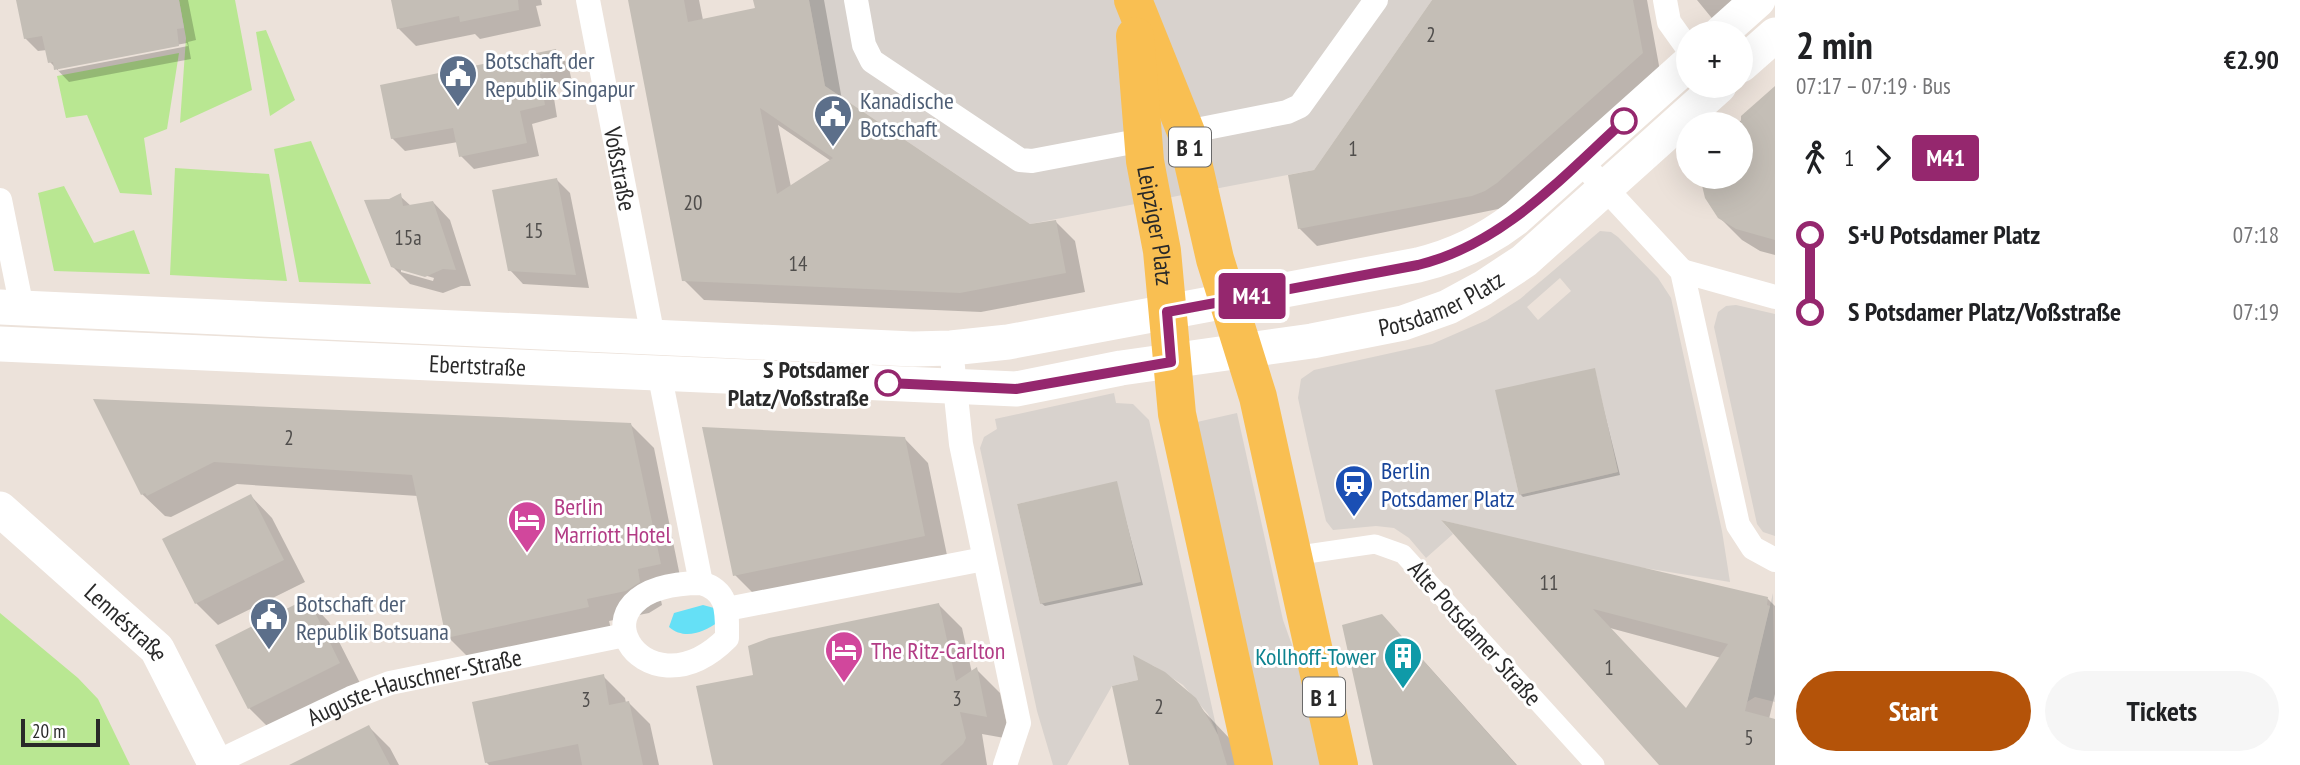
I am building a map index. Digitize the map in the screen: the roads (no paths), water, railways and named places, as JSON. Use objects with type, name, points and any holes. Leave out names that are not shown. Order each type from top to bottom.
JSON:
[{"type":"main road","name":"Leipziger Platz","points":[[1133,0],[1143,140],[1162,251],[1167,312]]},
{"type":"main road","name":"Leipziger Platz","points":[[1133,0],[1186,132],[1211,246],[1228,300]]},
{"type":"main road","points":[[1734,21],[1758,0]]},
{"type":"main road","points":[[1753,54],[1775,35]]},
{"type":"main road","name":"Potsdamer Platz","points":[[951,348],[1008,342],[1418,265],[1455,254],[1500,230],[1676,75]]},
{"type":"main road","name":"Potsdamer Platz","points":[[955,386],[1016,389],[1312,341],[1403,323],[1448,306],[1513,269],[1706,98]]},
{"type":"main road","name":"B 1","points":[[1228,300],[1258,397],[1339,765]]},
{"type":"main road","name":"Ebertstraße","points":[[11,307],[951,348]]},
{"type":"main road","name":"B 1","points":[[1167,312],[1179,426],[1254,765]]},
{"type":"main road","points":[[653,337],[659,372]]},
{"type":"main road","name":"Ebertstraße","points":[[0,344],[955,386]]},
{"type":"main road","name":"Lennéstraße","points":[[0,509],[157,649],[216,764]]},
{"type":"street","name":"Voßstraße","points":[[587,0],[653,337]]},
{"type":"street","name":"Leipziger Platz","points":[[856,0],[866,52],[872,61],[1020,160],[1032,161],[1143,140]]},
{"type":"street","points":[[1186,132],[1287,112],[1300,106],[1376,0]]},
{"type":"street","points":[[1665,0],[1676,33]]},
{"type":"street","points":[[1580,161],[1682,271],[1732,504],[1744,536],[1762,555],[1775,560]]},
{"type":"street","points":[[0,200],[11,307]]},
{"type":"street","points":[[1682,271],[1775,297]]},
{"type":"street","points":[[951,348],[961,444],[1018,713],[1018,732],[1009,756]]},
{"type":"street","points":[[659,372],[701,583]]},
{"type":"street","name":"Alte Potsdamer Straße","points":[[1293,556],[1375,544],[1403,554],[1595,765]]},
{"type":"street","points":[[727,609],[984,559]]},
{"type":"street","points":[[701,583],[714,587],[724,598],[727,609],[727,638],[712,653],[691,662],[654,664],[636,656],[625,635],[626,612],[641,596],[663,585],[701,583]]},
{"type":"street","name":"Auguste-Hauschner-Straße","points":[[216,764],[351,698],[390,683],[625,635]]},
{"type":"water","points":[[703,605],[714,608],[718,622],[706,629],[687,634],[669,627],[674,613]]},
{"type":"place","name":"Botschaft der Republik Singapur","points":[[458,108]]},
{"type":"place","name":"Kanadische Botschaft","points":[[833,148]]},
{"type":"place","name":"S Potsdamer Platz/Voßstraße","points":[[888,383]]},
{"type":"place","name":"Berlin Potsdamer Platz","points":[[1354,518]]},
{"type":"place","name":"Berlin Marriott Hotel","points":[[527,554]]},
{"type":"place","name":"Botschaft der Republik Botsuana","points":[[269,651]]},
{"type":"place","name":"The Ritz-Carlton","points":[[844,684]]},
{"type":"place","name":"Kollhoff-Tower","points":[[1403,690]]}]
